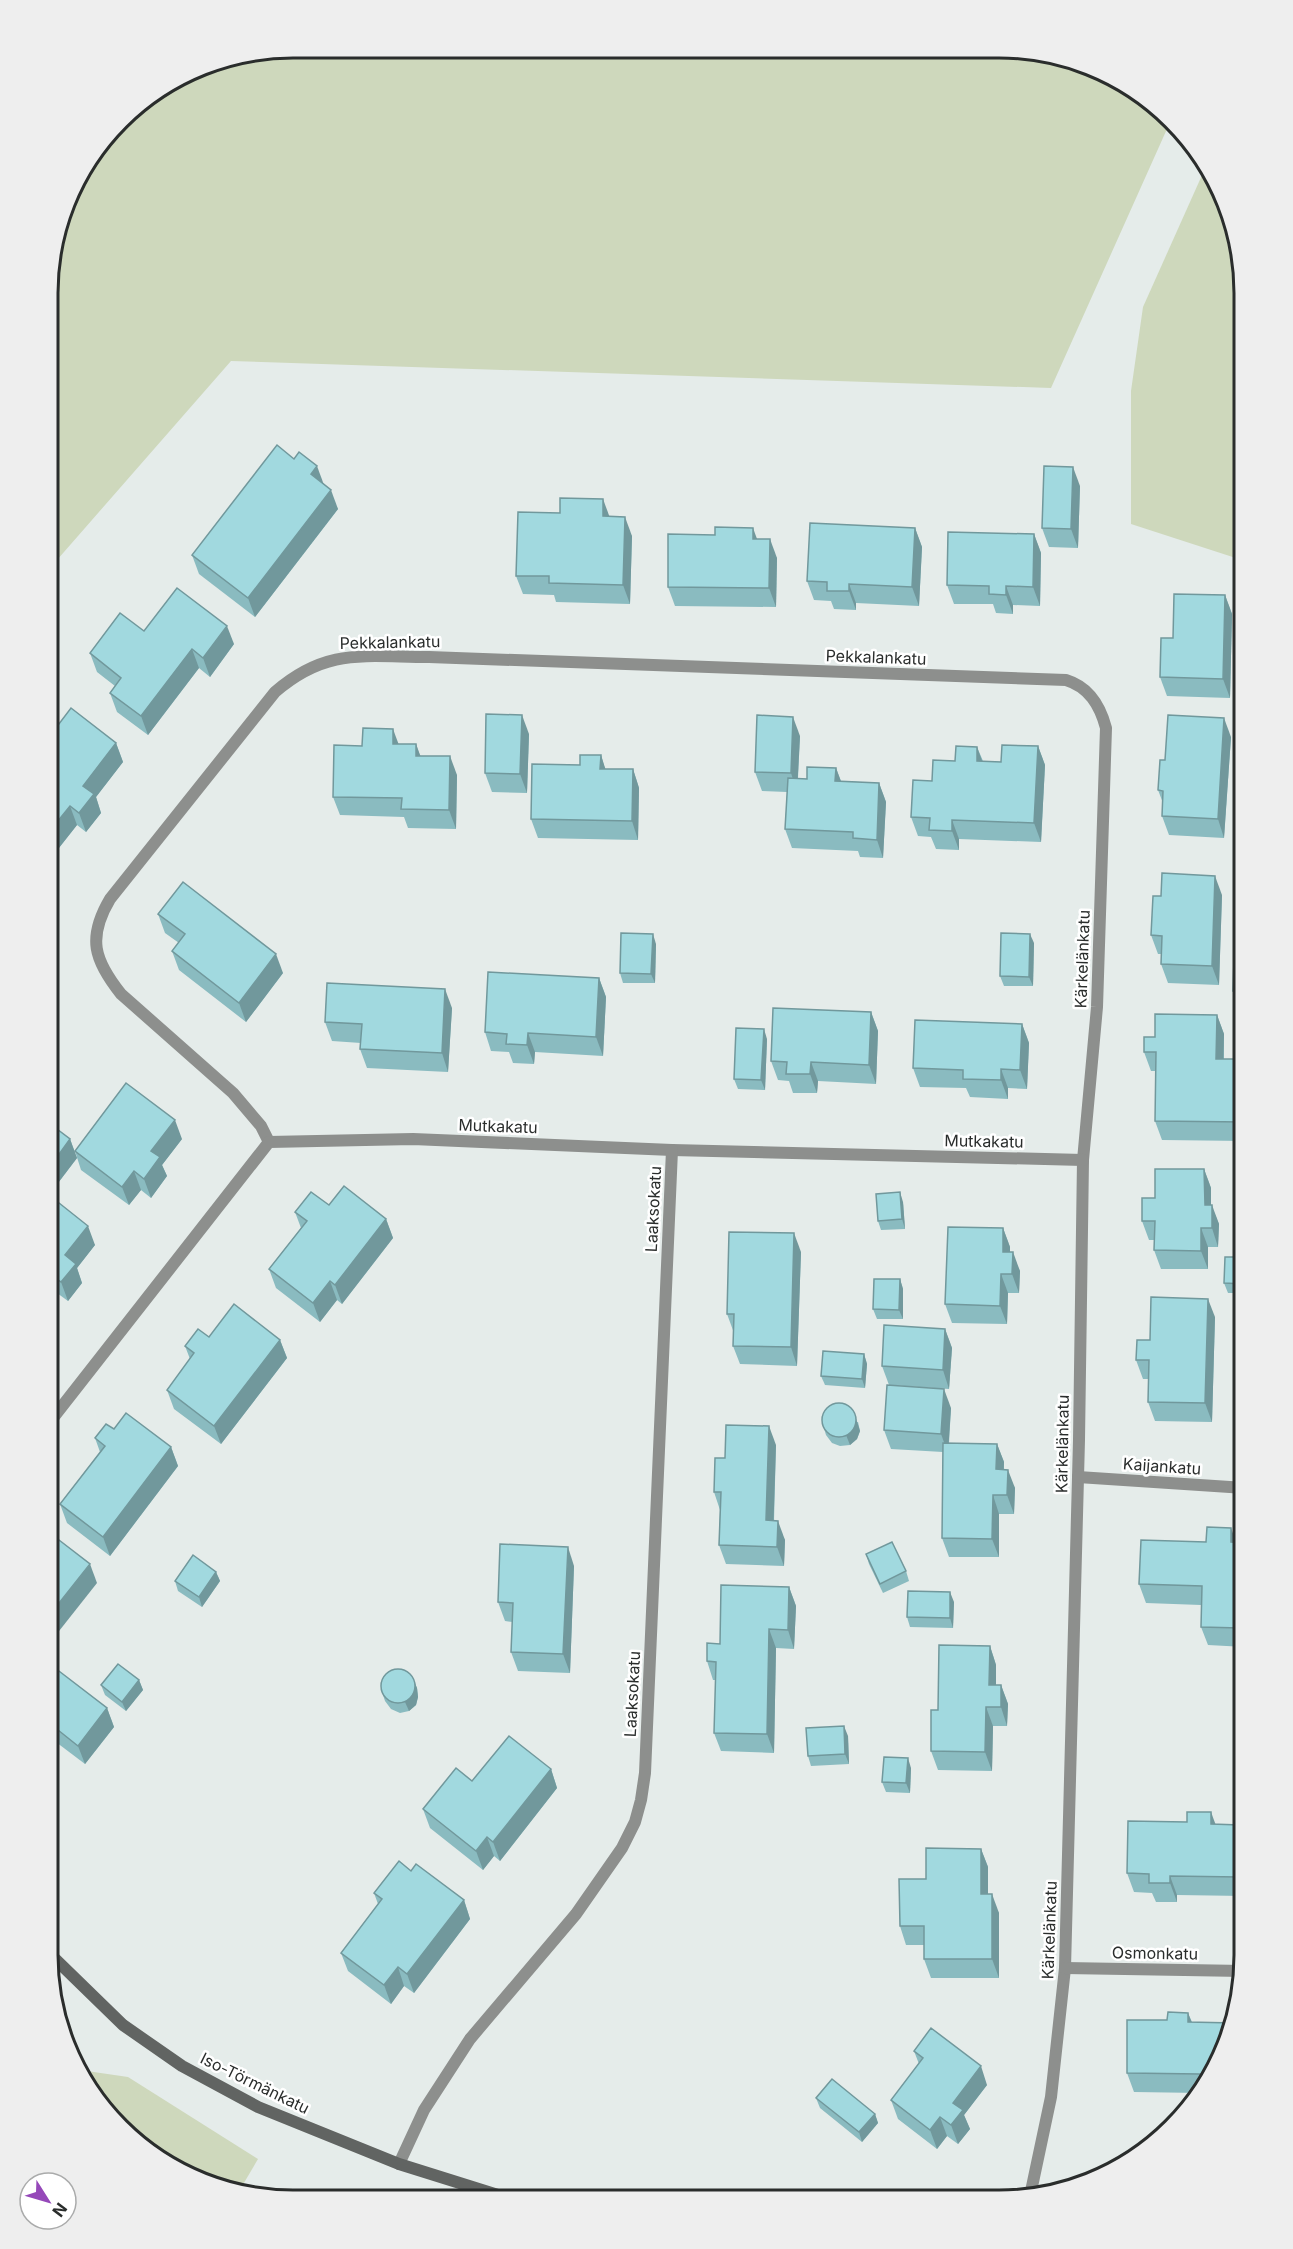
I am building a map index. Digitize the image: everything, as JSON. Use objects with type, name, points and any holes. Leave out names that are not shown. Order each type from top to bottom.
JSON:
[{"type":"street","name":"Pekkalankatu","points":[[269,1142],[261,1126],[233,1093],[121,994],[109,979],[97,953],[96,928],[99,916],[110,898],[275,692],[307,669],[324,661],[341,657],[429,657],[1066,680],[1084,687],[1090,694]]},
{"type":"street","name":"Kärkelänkatu","points":[[1031,2188],[1051,2097],[1065,1968],[1078,1477],[1083,1160],[1097,1007],[1106,728],[1103,717],[1090,694]]},
{"type":"street","name":"Mutkakatu","points":[[269,1142],[413,1139],[672,1150],[1083,1160]]},
{"type":"street","points":[[58,1412],[269,1142]]},
{"type":"street","name":"Laaksokatu","points":[[399,2164],[423,2110],[470,2039],[576,1914],[622,1848],[635,1822],[641,1800],[645,1773],[672,1150]]},
{"type":"street","name":"Kaijankatu","points":[[1078,1477],[1234,1487]]},
{"type":"street","name":"Iso-Törmänkatu","points":[[58,1962],[123,2025],[182,2066],[258,2107],[399,2164],[483,2190]]},
{"type":"street","name":"Osmonkatu","points":[[1065,1968],[1234,1971]]},
{"type":"green space","points":[[294,58],[1015,59],[1045,63],[1089,76],[1130,98],[1167,128],[1051,388],[231,361],[58,559],[58,294],[63,248],[76,204],[90,176],[107,151],[127,127],[151,107],[176,90],[204,76],[248,63]]},
{"type":"green space","points":[[1202,175],[1222,218],[1230,248],[1234,278],[1234,557],[1131,524],[1131,391],[1143,307]]},
{"type":"green space","points":[[89,2071],[128,2077],[258,2159],[243,2185],[204,2173],[176,2159],[127,2122]]},
{"type":"building","points":[[277,445],[294,459],[299,452],[317,466],[311,474],[331,490],[248,598],[192,555]]},
{"type":"building","points":[[1044,466],[1073,467],[1071,529],[1042,528]]},
{"type":"building","points":[[560,498],[603,499],[603,516],[625,517],[623,585],[549,583],[549,576],[516,576],[518,512],[560,513]]},
{"type":"building","points":[[810,523],[915,528],[912,587],[849,584],[849,591],[827,591],[827,582],[807,581]]},
{"type":"building","points":[[715,527],[753,528],[753,539],[770,539],[769,588],[668,587],[668,534],[715,535]]},
{"type":"building","points":[[948,532],[1034,534],[1033,587],[1006,586],[1006,595],[989,594],[989,586],[947,585]]},
{"type":"building","points":[[177,588],[227,626],[203,658],[192,649],[141,716],[110,693],[121,678],[90,653],[120,613],[144,631]]},
{"type":"building","points":[[1174,594],[1225,595],[1223,679],[1160,677],[1161,638],[1173,638]]},
{"type":"building","points":[[71,708],[116,743],[83,786],[94,794],[79,813],[70,806],[58,821],[58,725]]},
{"type":"building","points":[[486,714],[522,715],[520,774],[485,773]]},
{"type":"building","points":[[757,715],[793,717],[791,773],[755,772]]},
{"type":"building","points":[[1168,715],[1224,718],[1218,819],[1162,816],[1163,791],[1158,790],[1160,760],[1165,760]]},
{"type":"building","points":[[363,728],[393,729],[393,744],[416,744],[416,756],[450,756],[449,810],[401,809],[402,798],[333,797],[334,745],[362,746]]},
{"type":"building","points":[[1002,745],[1038,746],[1034,823],[952,820],[952,831],[929,830],[930,818],[911,817],[913,780],[932,781],[933,760],[955,761],[956,746],[977,747],[977,761],[1001,762]]},
{"type":"building","points":[[580,755],[601,755],[600,769],[633,769],[632,821],[531,819],[532,764],[580,765]]},
{"type":"building","points":[[807,767],[836,768],[835,781],[879,783],[877,840],[853,838],[853,832],[785,829],[788,778],[807,779]]},
{"type":"building","points":[[1162,873],[1215,876],[1212,966],[1161,964],[1162,936],[1151,935],[1153,896],[1161,896]]},
{"type":"building","points":[[183,882],[276,954],[239,1003],[172,951],[185,934],[158,914]]},
{"type":"building","points":[[621,933],[653,934],[651,974],[620,973]]},
{"type":"building","points":[[1001,933],[1030,934],[1029,977],[1000,976]]},
{"type":"building","points":[[488,972],[599,978],[596,1037],[528,1033],[527,1045],[506,1044],[507,1034],[485,1032]]},
{"type":"building","points":[[327,983],[445,989],[442,1053],[360,1049],[362,1024],[325,1022]]},
{"type":"building","points":[[773,1008],[871,1012],[869,1065],[811,1062],[810,1074],[786,1074],[787,1062],[771,1061]]},
{"type":"building","points":[[1155,1014],[1217,1015],[1216,1059],[1234,1059],[1234,1122],[1155,1121],[1156,1052],[1144,1052],[1144,1037],[1155,1037]]},
{"type":"building","points":[[915,1020],[1022,1024],[1020,1070],[1001,1069],[1001,1080],[963,1079],[963,1070],[913,1068]]},
{"type":"building","points":[[736,1028],[764,1029],[761,1080],[734,1079]]},
{"type":"building","points":[[126,1083],[175,1120],[151,1151],[160,1157],[144,1179],[134,1171],[122,1187],[75,1151]]},
{"type":"building","points":[[58,1130],[70,1139],[58,1156]]},
{"type":"building","points":[[1155,1169],[1204,1169],[1205,1205],[1212,1205],[1212,1228],[1201,1228],[1201,1251],[1154,1250],[1155,1221],[1142,1221],[1142,1198],[1155,1198]]},
{"type":"building","points":[[344,1186],[386,1219],[335,1285],[330,1281],[313,1303],[269,1269],[307,1221],[295,1212],[311,1192],[329,1205]]},
{"type":"building","points":[[900,1192],[902,1219],[878,1221],[876,1194]]},
{"type":"building","points":[[58,1202],[88,1226],[65,1255],[76,1264],[61,1282],[58,1280]]},
{"type":"building","points":[[948,1227],[1003,1228],[1003,1252],[1013,1252],[1012,1274],[1001,1274],[1000,1306],[945,1304]]},
{"type":"building","points":[[729,1232],[794,1233],[791,1347],[733,1346],[734,1314],[727,1314]]},
{"type":"building","points":[[1225,1257],[1234,1257],[1234,1283],[1224,1283]]},
{"type":"building","points":[[874,1279],[900,1279],[899,1310],[873,1309]]},
{"type":"building","points":[[1151,1297],[1208,1299],[1205,1403],[1148,1402],[1149,1360],[1136,1360],[1137,1340],[1150,1340]]},
{"type":"building","points":[[234,1304],[280,1340],[214,1426],[167,1390],[194,1353],[185,1346],[198,1329],[209,1337]]},
{"type":"building","points":[[884,1325],[945,1329],[943,1370],[882,1366]]},
{"type":"building","points":[[823,1351],[864,1354],[862,1379],[821,1376]]},
{"type":"building","points":[[887,1385],[944,1389],[941,1434],[884,1430]]},
{"type":"building","points":[[839,1403],[851,1408],[856,1420],[851,1432],[839,1437],[827,1432],[822,1420],[827,1408]]},
{"type":"building","points":[[126,1413],[171,1447],[103,1537],[60,1504],[105,1446],[95,1438],[106,1424],[114,1429]]},
{"type":"building","points":[[726,1425],[769,1426],[766,1520],[778,1521],[777,1547],[719,1545],[721,1492],[714,1492],[715,1458],[725,1458]]},
{"type":"building","points":[[943,1443],[997,1444],[996,1469],[1008,1470],[1007,1495],[993,1495],[992,1539],[942,1538]]},
{"type":"building","points":[[1207,1527],[1231,1528],[1231,1542],[1234,1542],[1234,1628],[1201,1627],[1202,1586],[1139,1584],[1141,1540],[1206,1542]]},
{"type":"building","points":[[58,1541],[90,1564],[58,1604]]},
{"type":"building","points":[[892,1542],[906,1571],[880,1584],[866,1554]]},
{"type":"building","points":[[500,1544],[568,1547],[563,1654],[511,1652],[513,1603],[498,1602]]},
{"type":"building","points":[[193,1555],[216,1572],[199,1597],[175,1581]]},
{"type":"building","points":[[721,1585],[789,1587],[788,1630],[769,1629],[767,1734],[714,1733],[716,1662],[707,1661],[707,1643],[720,1644]]},
{"type":"building","points":[[908,1591],[950,1592],[950,1618],[907,1617]]},
{"type":"building","points":[[939,1645],[990,1646],[989,1685],[1001,1685],[1001,1707],[986,1707],[985,1752],[931,1751],[931,1710],[938,1710]]},
{"type":"building","points":[[118,1664],[139,1680],[122,1702],[101,1685]]},
{"type":"building","points":[[398,1669],[410,1674],[415,1686],[410,1698],[398,1703],[386,1698],[381,1686],[386,1674]]},
{"type":"building","points":[[58,1670],[107,1708],[78,1746],[58,1730]]},
{"type":"building","points":[[844,1726],[845,1754],[808,1756],[806,1728]]},
{"type":"building","points":[[509,1736],[551,1769],[493,1842],[487,1837],[476,1851],[423,1809],[456,1768],[472,1781]]},
{"type":"building","points":[[884,1757],[908,1758],[906,1783],[882,1782]]},
{"type":"building","points":[[1187,1812],[1211,1812],[1211,1824],[1234,1825],[1234,1877],[1170,1876],[1170,1883],[1149,1883],[1149,1874],[1127,1873],[1128,1821],[1187,1822]]},
{"type":"building","points":[[926,1848],[981,1849],[981,1894],[992,1894],[992,1959],[924,1959],[924,1926],[900,1926],[899,1879],[926,1879]]},
{"type":"building","points":[[399,1861],[411,1871],[416,1864],[464,1900],[407,1974],[398,1967],[384,1985],[341,1953],[382,1899],[374,1893]]},
{"type":"building","points":[[1168,2012],[1188,2013],[1188,2022],[1224,2023],[1217,2045],[1200,2078],[1200,2074],[1127,2073],[1127,2020],[1167,2020]]},
{"type":"building","points":[[931,2028],[981,2066],[953,2103],[963,2110],[951,2125],[940,2117],[930,2130],[891,2100],[923,2058],[914,2051]]},
{"type":"building","points":[[832,2079],[875,2114],[859,2132],[816,2098]]}]
